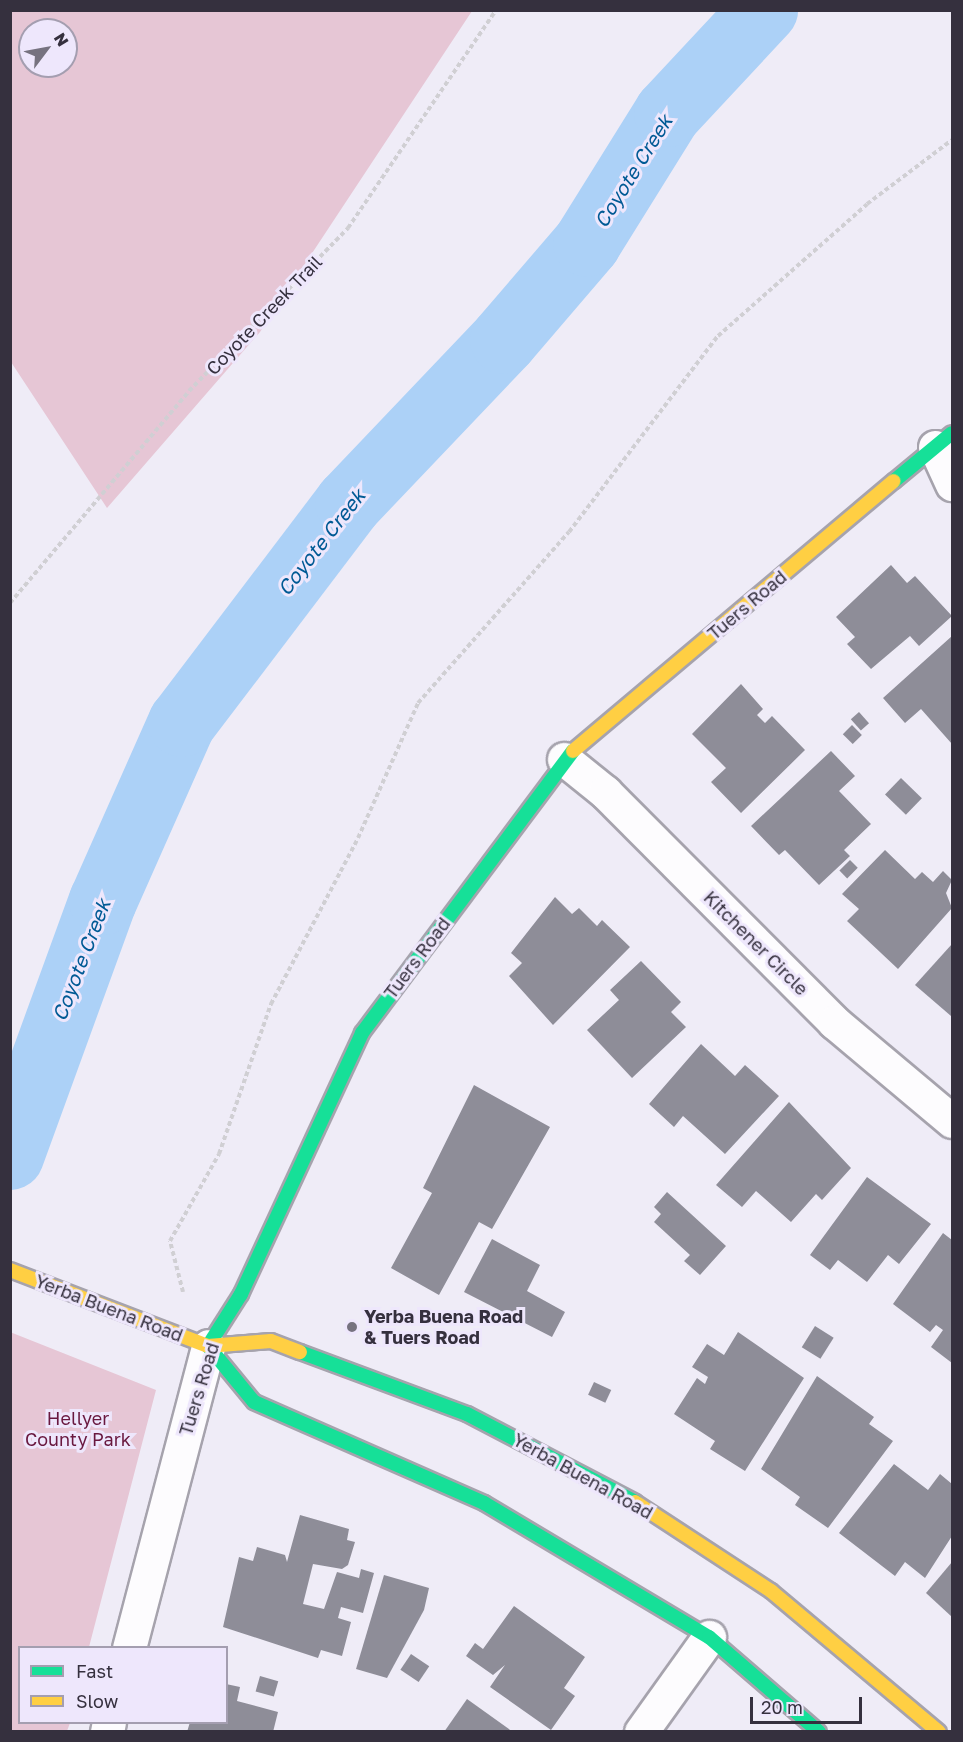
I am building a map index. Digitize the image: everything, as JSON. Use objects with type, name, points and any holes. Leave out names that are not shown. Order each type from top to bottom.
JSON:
[{"type":"main road","name":"Tuers Road","points":[[208,1346],[242,1294],[362,1033],[564,759],[944,440]]},
{"type":"main road","name":"Yerba Buena Road","points":[[10,1270],[208,1346],[271,1341],[345,1365],[466,1414],[622,1493],[771,1591],[939,1731]]},
{"type":"main road","name":"Yerba Buena Road","points":[[208,1346],[254,1402],[484,1503],[710,1637],[819,1731]]},
{"type":"street","points":[[944,440],[952,484]]},
{"type":"street","name":"Kitchener Circle","points":[[564,759],[605,792],[834,1022],[952,1121]]},
{"type":"street","name":"Tuers Road","points":[[129,1646],[208,1346]]},
{"type":"street","points":[[641,1731],[710,1637]]},
{"type":"path","name":"Coyote Creek Trail","points":[[10,603],[189,391],[348,228],[496,10]]},
{"type":"path","points":[[183,1292],[170,1241],[219,1154],[272,1004],[358,838],[418,703],[569,532],[718,336],[867,204],[952,140]]},
{"type":"green space","points":[[10,11],[472,11],[260,332],[107,508],[11,362]]},
{"type":"green space","name":"Hellyer County Park","points":[[10,1332],[156,1390],[89,1646],[18,1646],[18,1724],[70,1724],[67,1731],[11,1731]]},
{"type":"building","points":[[891,565],[907,583],[915,576],[952,616],[919,646],[910,636],[871,669],[847,644],[855,637],[836,617]]},
{"type":"building","points":[[952,636],[952,744],[921,709],[905,723],[883,698]]},
{"type":"building","points":[[741,684],[763,709],[757,715],[765,723],[772,716],[805,750],[741,813],[711,782],[726,768],[692,734]]},
{"type":"building","points":[[859,712],[869,723],[861,731],[851,719]]},
{"type":"building","points":[[852,725],[862,735],[853,744],[843,734]]},
{"type":"building","points":[[831,751],[855,776],[839,791],[871,824],[844,850],[850,856],[819,885],[785,850],[779,855],[751,826]]},
{"type":"building","points":[[901,778],[922,798],[906,815],[885,795]]},
{"type":"building","points":[[885,850],[915,879],[922,872],[933,882],[943,871],[952,880],[946,893],[952,908],[898,969],[847,921],[859,909],[842,894]]},
{"type":"building","points":[[850,860],[858,868],[847,878],[839,871]]},
{"type":"building","points":[[555,897],[572,914],[579,908],[597,926],[602,920],[630,947],[553,1025],[509,976],[522,963],[511,953]]},
{"type":"building","points":[[952,944],[952,1014],[951,1016],[915,985]]},
{"type":"building","points":[[641,961],[681,1002],[671,1012],[686,1027],[632,1078],[587,1030],[619,1000],[610,990]]},
{"type":"building","points":[[701,1044],[735,1076],[745,1065],[779,1096],[725,1154],[683,1116],[674,1127],[649,1104]]},
{"type":"building","points":[[474,1085],[550,1127],[492,1229],[479,1222],[439,1295],[391,1268],[432,1193],[423,1188]]},
{"type":"building","points":[[789,1102],[851,1168],[822,1200],[816,1194],[791,1222],[756,1191],[742,1207],[716,1185]]},
{"type":"building","points":[[867,1177],[931,1224],[899,1264],[888,1255],[867,1282],[838,1260],[830,1270],[810,1255]]},
{"type":"building","points":[[667,1192],[726,1246],[700,1275],[684,1261],[690,1255],[654,1222],[661,1214],[654,1207]]},
{"type":"building","points":[[943,1233],[952,1240],[952,1363],[931,1347],[943,1330],[936,1325],[930,1332],[893,1304]]},
{"type":"building","points":[[492,1239],[540,1265],[527,1291],[565,1312],[552,1337],[464,1292]]},
{"type":"building","points":[[815,1326],[834,1338],[820,1359],[802,1347]]},
{"type":"building","points":[[738,1332],[804,1378],[745,1471],[710,1449],[715,1441],[674,1414],[697,1378],[705,1384],[708,1377],[692,1367],[707,1344],[724,1355]]},
{"type":"building","points":[[817,1376],[874,1417],[869,1424],[893,1441],[828,1528],[795,1505],[800,1497],[761,1469]]},
{"type":"building","points":[[594,1382],[611,1390],[605,1403],[588,1395]]},
{"type":"building","points":[[894,1464],[928,1490],[940,1474],[952,1484],[952,1536],[925,1578],[905,1562],[895,1576],[839,1533]]},
{"type":"building","points":[[300,1515],[349,1529],[347,1540],[355,1542],[348,1565],[342,1569],[313,1564],[303,1604],[324,1609],[337,1572],[359,1578],[361,1569],[374,1573],[363,1613],[341,1607],[338,1618],[351,1622],[342,1656],[321,1650],[318,1658],[223,1627],[239,1557],[253,1561],[257,1547],[285,1555],[287,1562]]},
{"type":"building","points":[[952,1562],[952,1617],[926,1593]]},
{"type":"building","points":[[384,1575],[429,1588],[424,1610],[387,1678],[356,1669]]},
{"type":"building","points":[[514,1606],[585,1657],[564,1688],[575,1696],[551,1730],[490,1687],[505,1665],[493,1675],[466,1656],[475,1643],[483,1649]]},
{"type":"building","points":[[411,1654],[429,1666],[419,1682],[400,1670]]},
{"type":"building","points":[[260,1676],[278,1681],[274,1697],[256,1691]]},
{"type":"building","points":[[228,1684],[240,1687],[237,1701],[278,1712],[273,1732],[187,1732],[189,1724],[228,1724]]},
{"type":"building","points":[[467,1699],[513,1732],[444,1732]]},
{"type":"waterway","name":"Coyote Creek","points":[[10,1156],[103,901],[182,723],[349,503],[504,340],[587,243],[668,113],[764,10]]},
{"type":"traffic: fast","points":[[894,481],[952,433]]},
{"type":"traffic: fast","points":[[208,1346],[241,1294],[362,1033],[573,751]]},
{"type":"traffic: fast","points":[[208,1346],[254,1402],[484,1503],[709,1637],[819,1732]]},
{"type":"traffic: fast","points":[[300,1352],[467,1414],[635,1502]]},
{"type":"traffic: slow","points":[[573,751],[894,481]]},
{"type":"traffic: slow","points":[[10,1270],[208,1346],[271,1341],[300,1352]]},
{"type":"traffic: slow","points":[[635,1502],[771,1591],[939,1732]]},
{"type":"place","name":"Yerba Buena Road & Tuers Road","points":[[352,1327]]}]
